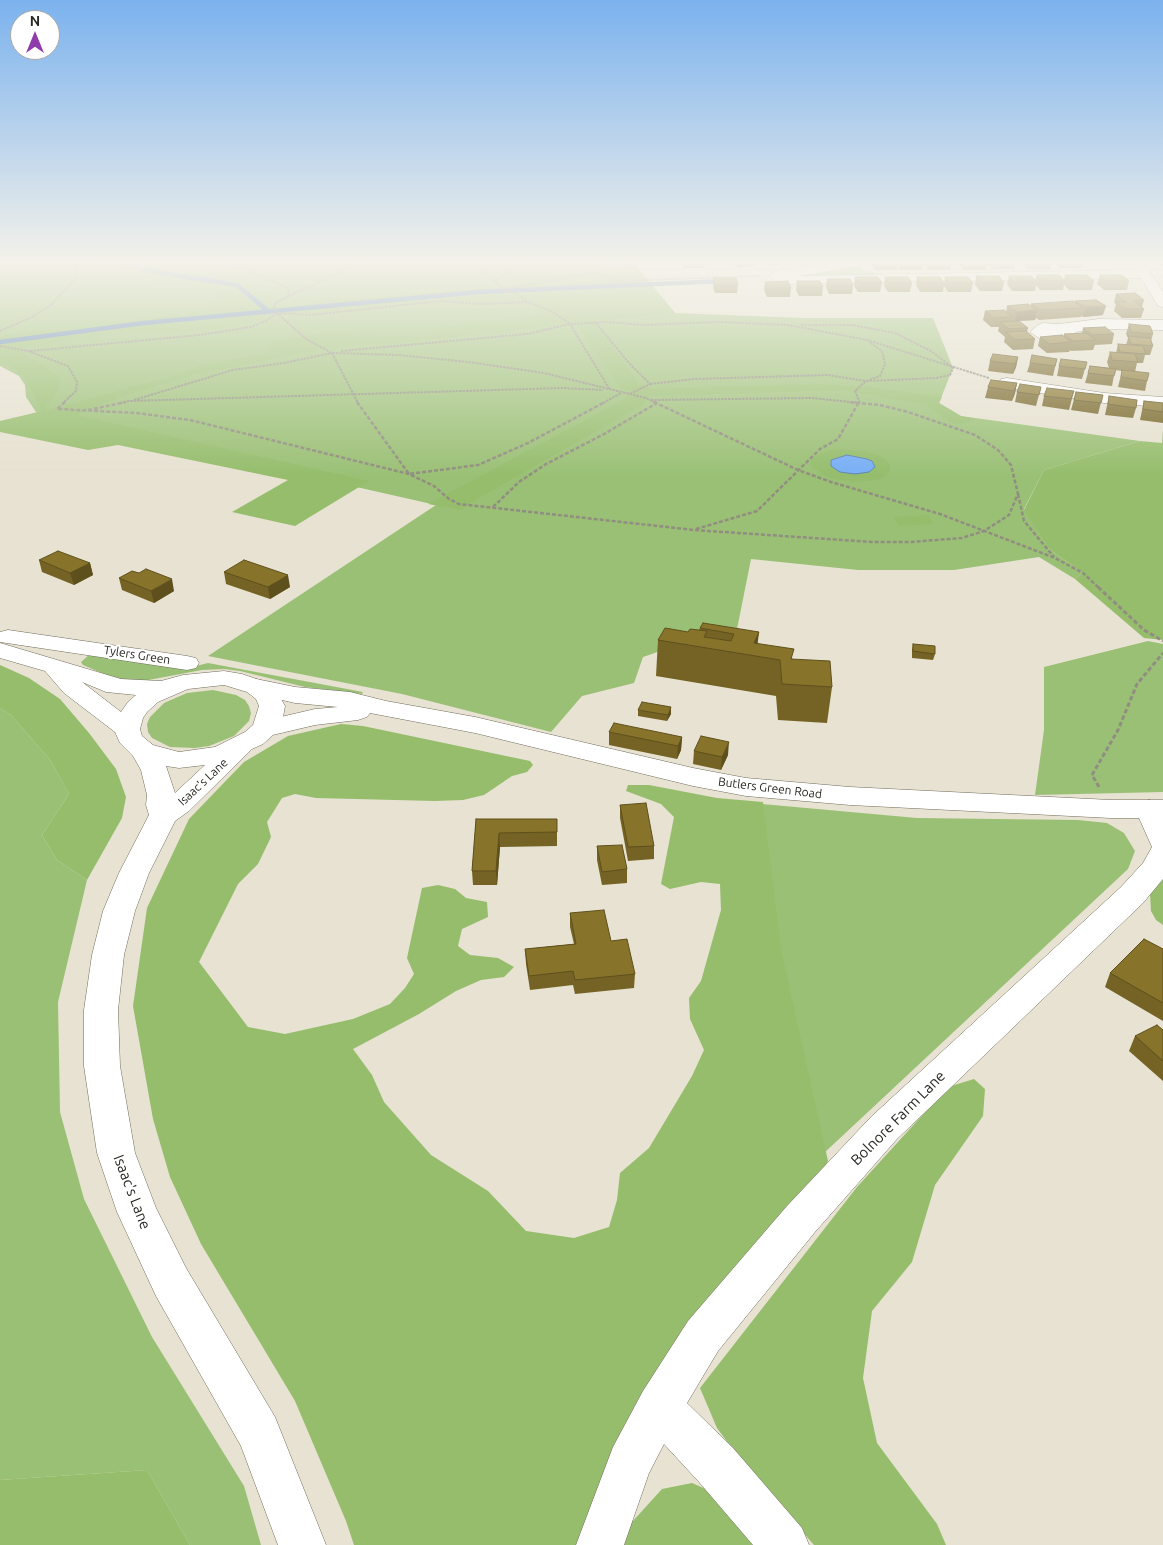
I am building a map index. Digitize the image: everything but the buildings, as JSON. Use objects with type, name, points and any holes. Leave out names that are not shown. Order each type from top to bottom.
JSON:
[{"type":"main road","points":[[1007,383],[1045,384],[1104,398],[1163,402]]},
{"type":"main road","name":"Tylers Green","points":[[4,643],[87,648],[186,663]]},
{"type":"main road","name":"Tylers Green","points":[[4,643],[54,667],[114,685],[164,689]]},
{"type":"main road","name":"Tylers Green","points":[[54,667],[87,648]]},
{"type":"main road","points":[[54,667],[73,688],[128,729]]},
{"type":"main road","points":[[214,678],[242,681],[256,687],[267,695],[272,706],[270,717],[264,729],[241,746],[222,754],[179,760],[159,757],[143,751],[135,744],[129,737],[128,729],[130,718],[137,707],[149,697],[164,689],[183,682],[214,678]]},
{"type":"main road","name":"Butlers Green Road","points":[[256,687],[295,695],[350,700],[384,709],[475,725],[693,778],[746,787],[850,796],[1111,809],[1156,809]]},
{"type":"main road","name":"Butlers Green Road","points":[[264,729],[315,718],[384,709]]},
{"type":"main road","name":"Isaac's Lane","points":[[241,746],[179,805],[163,815],[134,873],[119,911],[106,974],[101,1010],[102,1066],[116,1154],[137,1212],[171,1282],[259,1433],[302,1545]]},
{"type":"main road","name":"Isaac's Lane","points":[[143,751],[155,770],[161,794],[160,805],[163,815]]},
{"type":"main road","points":[[1156,809],[1163,842]]},
{"type":"main road","name":"Bolnore Farm Lane","points":[[600,1545],[629,1463],[658,1407],[703,1336],[801,1219],[884,1128],[1132,895],[1156,868],[1163,853]]},
{"type":"main road","points":[[658,1407],[716,1465],[786,1545]]},
{"type":"path","points":[[28,352],[216,332]]},
{"type":"path","points":[[298,332],[306,339],[332,352],[398,355],[468,362],[544,373],[651,400],[798,470],[830,482],[940,514],[1054,558],[1083,573],[1144,630],[1163,641]]},
{"type":"path","points":[[76,411],[96,409],[129,401],[233,370],[284,363],[332,352],[535,332]]},
{"type":"path","points":[[575,332],[611,390]]},
{"type":"path","points":[[604,332],[629,363],[650,384]]},
{"type":"path","points":[[831,332],[866,340],[1007,383]]},
{"type":"path","points":[[890,332],[931,351],[953,368]]},
{"type":"path","points":[[860,403],[855,391],[866,382],[880,376],[885,364],[882,351],[866,340]]},
{"type":"path","points":[[0,346],[28,352],[68,366],[77,382],[76,391],[57,409],[136,413],[190,420],[408,474],[434,486],[449,499],[459,504],[694,530],[872,542],[911,542],[962,538],[984,531],[1009,515],[1018,494]]},
{"type":"path","points":[[332,352],[352,395],[408,474]]},
{"type":"path","points":[[630,394],[650,384],[694,379],[828,375],[866,382],[936,378],[950,375],[953,368]]},
{"type":"path","points":[[129,401],[562,388],[611,390]]},
{"type":"path","points":[[408,474],[478,465],[528,443],[621,393]]},
{"type":"path","points":[[651,400],[812,398],[860,403],[908,412],[975,435],[998,450],[1011,465],[1024,521],[1054,558]]},
{"type":"path","points":[[493,508],[519,482],[546,464],[604,434],[657,403]]},
{"type":"path","points":[[694,530],[757,511],[820,449],[838,439],[860,403]]},
{"type":"path","points":[[1111,809],[1092,775],[1118,730],[1136,684],[1163,653]]},
{"type":"green space","points":[[0,332],[939,332],[953,368],[939,403],[961,416],[1140,441],[1044,470],[1024,509],[1048,548],[1083,573],[1075,579],[1039,557],[954,570],[858,570],[751,559],[733,649],[669,648],[643,657],[634,683],[582,696],[551,732],[402,694],[208,656],[436,505],[38,415],[26,397],[25,385],[19,376],[0,366]]},
{"type":"green space","points":[[25,332],[124,332],[14,349],[46,367],[61,380],[56,394],[43,411],[174,376],[202,365],[265,354],[271,342],[327,332],[497,332],[333,347],[198,374],[125,395],[76,415],[369,481],[295,526],[232,512],[288,480],[118,445],[88,450],[0,432],[0,421],[42,411],[27,381],[14,368],[0,362],[0,336]]},
{"type":"green space","points":[[581,332],[602,332],[639,384],[654,389],[819,384],[869,387],[942,397],[939,403],[961,416],[976,419],[963,424],[950,422],[926,405],[842,390],[649,396],[644,404],[475,500],[461,510],[428,504],[625,399],[630,391],[621,388]]},
{"type":"green space","points":[[1163,429],[1163,640],[1144,638],[1075,579],[1083,573],[1048,548],[1024,510],[1044,470],[1140,441],[1162,443]]},
{"type":"green space","points":[[842,449],[878,455],[886,460],[890,466],[890,471],[877,480],[852,482],[827,477],[812,467],[811,462],[814,457],[830,450]]},
{"type":"green space","points":[[928,515],[934,524],[899,526],[893,517]]},
{"type":"green space","points":[[1148,641],[1163,644],[1163,792],[1035,795],[1044,730],[1044,667]]},
{"type":"green space","points":[[89,655],[192,667],[208,663],[363,692],[362,694],[305,687],[240,671],[224,669],[202,670],[143,681],[125,680],[111,677],[83,665],[81,662]]},
{"type":"green space","points":[[0,665],[29,678],[60,699],[116,769],[126,797],[122,818],[87,880],[57,860],[42,835],[69,794],[51,761],[11,715],[0,708]]},
{"type":"green space","points":[[213,690],[236,695],[245,700],[249,706],[251,713],[249,721],[234,736],[209,746],[195,748],[170,747],[152,738],[148,732],[147,724],[150,717],[164,703],[187,693]]},
{"type":"green space","points":[[0,708],[11,715],[51,761],[69,794],[42,835],[57,860],[87,880],[58,1002],[60,1112],[84,1199],[152,1337],[244,1486],[261,1545],[190,1545],[147,1470],[0,1480]]},
{"type":"green space","points":[[341,724],[363,726],[530,761],[533,765],[527,772],[512,776],[484,795],[463,800],[316,798],[295,794],[282,798],[267,822],[271,837],[258,864],[238,884],[199,962],[248,1027],[285,1034],[353,1019],[390,1004],[405,988],[414,974],[407,958],[422,888],[438,885],[455,889],[466,898],[487,902],[488,917],[462,929],[458,946],[470,955],[498,958],[514,967],[504,977],[481,980],[456,991],[419,1014],[353,1049],[372,1075],[384,1102],[431,1155],[488,1191],[526,1231],[574,1238],[609,1227],[617,1200],[620,1173],[649,1148],[692,1076],[704,1050],[690,1019],[689,998],[701,981],[721,910],[720,884],[701,882],[670,889],[661,884],[674,817],[661,804],[626,791],[628,785],[649,785],[717,798],[763,802],[782,954],[828,1161],[818,1181],[598,1506],[633,1521],[662,1489],[692,1483],[719,1495],[766,1545],[354,1545],[346,1521],[295,1401],[201,1244],[170,1177],[153,1119],[133,1006],[147,908],[189,819],[244,762],[288,736]]},
{"type":"green space","points":[[762,804],[917,818],[1078,820],[1107,823],[1124,833],[1135,851],[1128,869],[823,1154],[781,954]]},
{"type":"green space","points":[[1163,879],[1163,925],[1156,920],[1151,911],[1150,894]]},
{"type":"green space","points":[[974,1079],[985,1089],[983,1116],[935,1185],[912,1262],[872,1311],[863,1378],[877,1443],[937,1524],[946,1545],[814,1545],[745,1466],[717,1428],[700,1388],[857,1187],[948,1087]]},
{"type":"green space","points":[[147,1470],[190,1545],[0,1545],[0,1480]]},
{"type":"water","points":[[847,455],[872,461],[875,467],[869,472],[855,474],[840,472],[831,466],[831,460]]},
{"type":"waterway","points":[[0,342],[75,332]]}]
